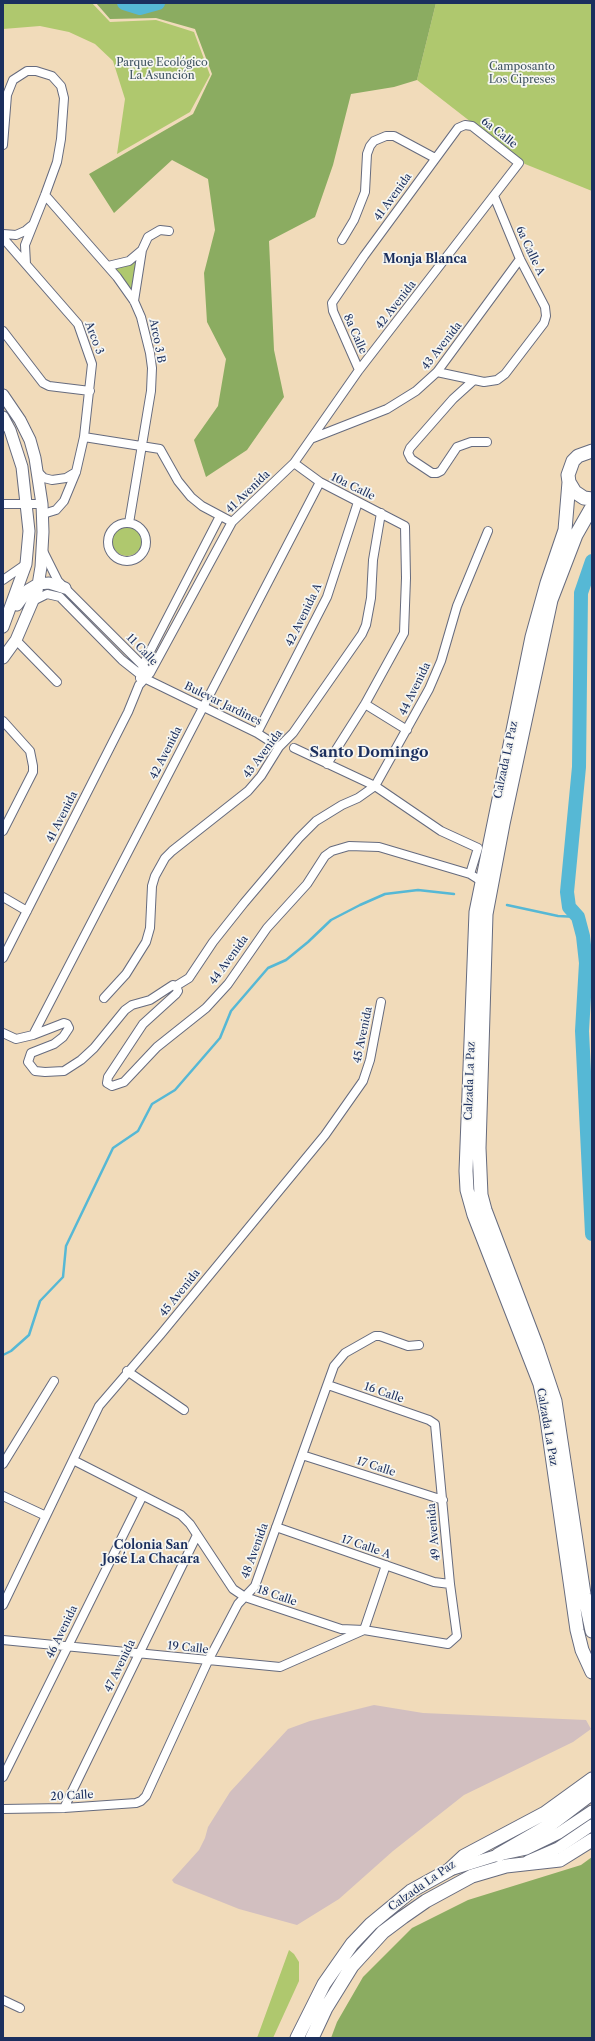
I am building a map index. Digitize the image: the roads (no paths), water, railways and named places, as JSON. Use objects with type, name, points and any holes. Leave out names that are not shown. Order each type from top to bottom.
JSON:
[{"type":"main road","points":[[3,395],[20,420],[30,440],[37,471],[42,509],[43,549],[38,584],[33,601],[16,640],[3,658]]},
{"type":"main road","points":[[3,417],[10,430],[22,467],[29,531],[26,564],[8,617],[3,627]]},
{"type":"main road","points":[[10,430],[30,440]]},
{"type":"main road","name":"Calzada La Paz","points":[[592,451],[584,452],[573,461],[568,475],[569,482],[564,530],[532,637],[476,878],[466,1171],[467,1190],[474,1215],[540,1384],[547,1421],[577,1630],[582,1650],[592,1672]]},
{"type":"main road","points":[[569,482],[575,492],[579,495],[592,499]]},
{"type":"main road","name":"Calzada La Paz","points":[[592,507],[576,535],[551,600],[503,824],[486,914],[483,960],[479,1168],[481,1195],[485,1210],[537,1346],[553,1394],[584,1594],[592,1631]]},
{"type":"main road","points":[[8,617],[24,594],[38,584],[49,583],[65,588]]},
{"type":"main road","name":"Calzada La Paz","points":[[296,2038],[324,1984],[361,1934],[411,1891],[449,1870],[464,1856],[545,1813],[592,1779]]},
{"type":"main road","points":[[498,1855],[550,1825],[592,1793]]},
{"type":"main road","points":[[449,1870],[498,1855],[526,1849],[542,1842],[592,1811]]},
{"type":"main road","points":[[517,1864],[558,1848],[592,1825]]},
{"type":"main road","name":"Calzada La Paz","points":[[312,2038],[326,2008],[352,1966],[383,1932],[426,1901],[460,1882],[486,1871],[517,1864],[560,1860],[592,1840]]},
{"type":"street","points":[[3,145],[7,95],[13,80],[27,71],[36,71],[52,76],[61,86],[64,98],[59,152],[46,195],[25,245],[26,264]]},
{"type":"street","name":"41 Avenida","points":[[332,307],[332,303],[364,256],[435,158],[458,128],[465,125]]},
{"type":"street","name":"6a Calle","points":[[465,125],[472,126],[519,163]]},
{"type":"street","points":[[342,240],[354,220],[365,192],[367,154],[374,141],[386,136],[394,136],[435,158]]},
{"type":"street","name":"42 Avenida","points":[[294,463],[313,438],[359,370],[519,163]]},
{"type":"street","name":"Arco 3 B","points":[[46,195],[108,266],[134,301],[141,317],[152,368],[151,391],[129,523]]},
{"type":"street","name":"6a Calle A","points":[[474,380],[492,382],[505,374],[544,323],[546,316],[545,307],[520,259],[494,196]]},
{"type":"street","points":[[3,234],[16,235],[25,232],[34,224]]},
{"type":"street","points":[[134,301],[142,250],[148,237],[160,230],[168,231]]},
{"type":"street","name":"Arco 3","points":[[3,238],[78,324],[92,364],[84,437],[76,472],[64,500],[56,510],[42,509]]},
{"type":"street","points":[[108,266],[129,261],[142,250]]},
{"type":"street","name":"43 Avenida","points":[[313,438],[387,409],[416,391],[437,372],[520,259]]},
{"type":"street","name":"8a Calle","points":[[332,307],[359,370]]},
{"type":"street","points":[[3,331],[43,383],[49,386],[90,390]]},
{"type":"street","points":[[437,372],[474,380]]},
{"type":"street","points":[[474,380],[444,409],[410,448],[408,453],[411,459],[432,473],[437,473],[441,471],[458,446],[471,442],[487,442]]},
{"type":"street","points":[[84,437],[160,449],[178,481],[191,497],[232,522]]},
{"type":"street","name":"41 Avenida","points":[[3,958],[128,712],[139,685],[232,522],[294,463]]},
{"type":"street","name":"10a Calle","points":[[294,463],[320,482],[405,526],[406,578],[404,633],[365,704]]},
{"type":"street","points":[[37,471],[44,478],[52,480],[66,478],[76,472]]},
{"type":"street","name":"42 Avenida","points":[[33,1035],[320,482]]},
{"type":"street","name":"42 Avenida A","points":[[257,733],[327,597],[358,502]]},
{"type":"street","points":[[3,504],[27,503],[42,509]]},
{"type":"street","name":"43 Avenida","points":[[104,998],[126,974],[146,942],[150,928],[152,886],[155,876],[165,858],[248,791],[261,776],[279,747],[293,733],[328,684],[366,625],[371,598],[373,560],[381,513]]},
{"type":"street","name":"41 Avenida","points":[[143,665],[220,516]]},
{"type":"street","points":[[129,523],[141,529],[146,540],[146,546],[139,557],[127,561],[115,556],[111,552],[108,540],[113,529],[129,523]]},
{"type":"street","name":"44 Avenida","points":[[33,1035],[64,1024],[69,1026],[63,1037],[54,1044],[31,1053],[28,1057],[28,1062],[35,1071],[45,1072],[64,1070],[81,1060],[94,1048],[125,1010],[132,1005],[150,1000],[173,985],[176,986],[189,978],[213,942],[299,838],[325,815],[358,798],[375,786],[429,689],[441,661],[458,606],[488,531]]},
{"type":"street","name":"11 Calle","points":[[43,549],[49,565],[58,581],[143,665],[145,676]]},
{"type":"street","points":[[3,580],[26,564]]},
{"type":"street","name":"11 Calle","points":[[33,601],[47,594],[60,597],[122,660],[156,683]]},
{"type":"street","points":[[16,640],[57,682]]},
{"type":"street","name":"Bulevar Jardines","points":[[156,683],[257,733],[279,747]]},
{"type":"street","points":[[327,764],[365,704],[407,730]]},
{"type":"street","points":[[3,722],[30,751],[33,761],[33,772],[3,831]]},
{"type":"street","points":[[294,748],[375,786],[441,831],[478,848],[476,878]]},
{"type":"street","name":"44 Avenida","points":[[176,986],[178,991],[176,994],[143,1024],[108,1077],[108,1083],[112,1086],[124,1082],[157,1047],[206,1008],[228,984],[266,928],[307,884],[325,856],[332,851],[349,846],[379,847],[476,878]]},
{"type":"street","points":[[3,897],[27,911]]},
{"type":"street","name":"45 Avenida","points":[[3,1605],[99,1406],[127,1371],[161,1334],[325,1135],[363,1081],[370,1060],[381,1002]]},
{"type":"street","points":[[3,1033],[16,1038],[33,1035]]},
{"type":"street","name":"48 Avenida","points":[[141,1801],[146,1796],[208,1661],[238,1604],[255,1586],[339,1357],[375,1336],[380,1336],[408,1346],[419,1345]]},
{"type":"street","points":[[127,1371],[184,1410]]},
{"type":"street","points":[[3,1464],[54,1381]]},
{"type":"street","name":"16 Calle","points":[[328,1385],[432,1422]]},
{"type":"street","name":"49 Avenida","points":[[432,1422],[434,1424],[443,1500],[450,1584],[457,1636],[454,1640]]},
{"type":"street","name":"17 Calle","points":[[302,1455],[443,1500]]},
{"type":"street","name":"18 Calle","points":[[72,1460],[182,1516],[197,1535],[233,1589],[245,1597],[341,1629],[364,1630],[448,1644],[454,1640]]},
{"type":"street","points":[[3,1496],[46,1516]]},
{"type":"street","name":"46 Avenida","points":[[3,1777],[142,1496]]},
{"type":"street","name":"17 Calle A","points":[[276,1527],[434,1582],[450,1584]]},
{"type":"street","name":"47 Avenida","points":[[64,1808],[197,1535]]},
{"type":"street","points":[[364,1630],[386,1565]]},
{"type":"street","name":"19 Calle","points":[[3,1640],[280,1667],[364,1630]]},
{"type":"street","name":"20 Calle","points":[[3,1809],[64,1808],[136,1804],[141,1801]]},
{"type":"street","points":[[3,2000],[20,2008]]},
{"type":"waterway","points":[[124,3],[140,8],[158,3]]},
{"type":"waterway","points":[[592,561],[581,593],[579,767],[567,892],[569,907],[578,917],[583,936],[586,963],[582,1031],[592,1234]]},
{"type":"waterway","points":[[3,1355],[11,1351],[29,1335],[40,1301],[63,1277],[66,1246],[113,1148],[138,1131],[152,1104],[175,1090],[220,1038],[231,1011],[268,968],[286,960],[331,920],[385,894],[418,890],[454,894]]},
{"type":"waterway","points":[[507,905],[558,916],[578,917]]},
{"type":"district","name":"Monja Blanca","points":[[425,260]]},
{"type":"district","name":"Santo Domingo","points":[[369,753]]},
{"type":"district","name":"Colonia San José La Chacara","points":[[151,1553]]},
{"type":"park label","name":"Parque Ecológico La Asunción","points":[[162,69]]},
{"type":"park label","name":"Camposanto Los Cipreses","points":[[522,73]]}]
